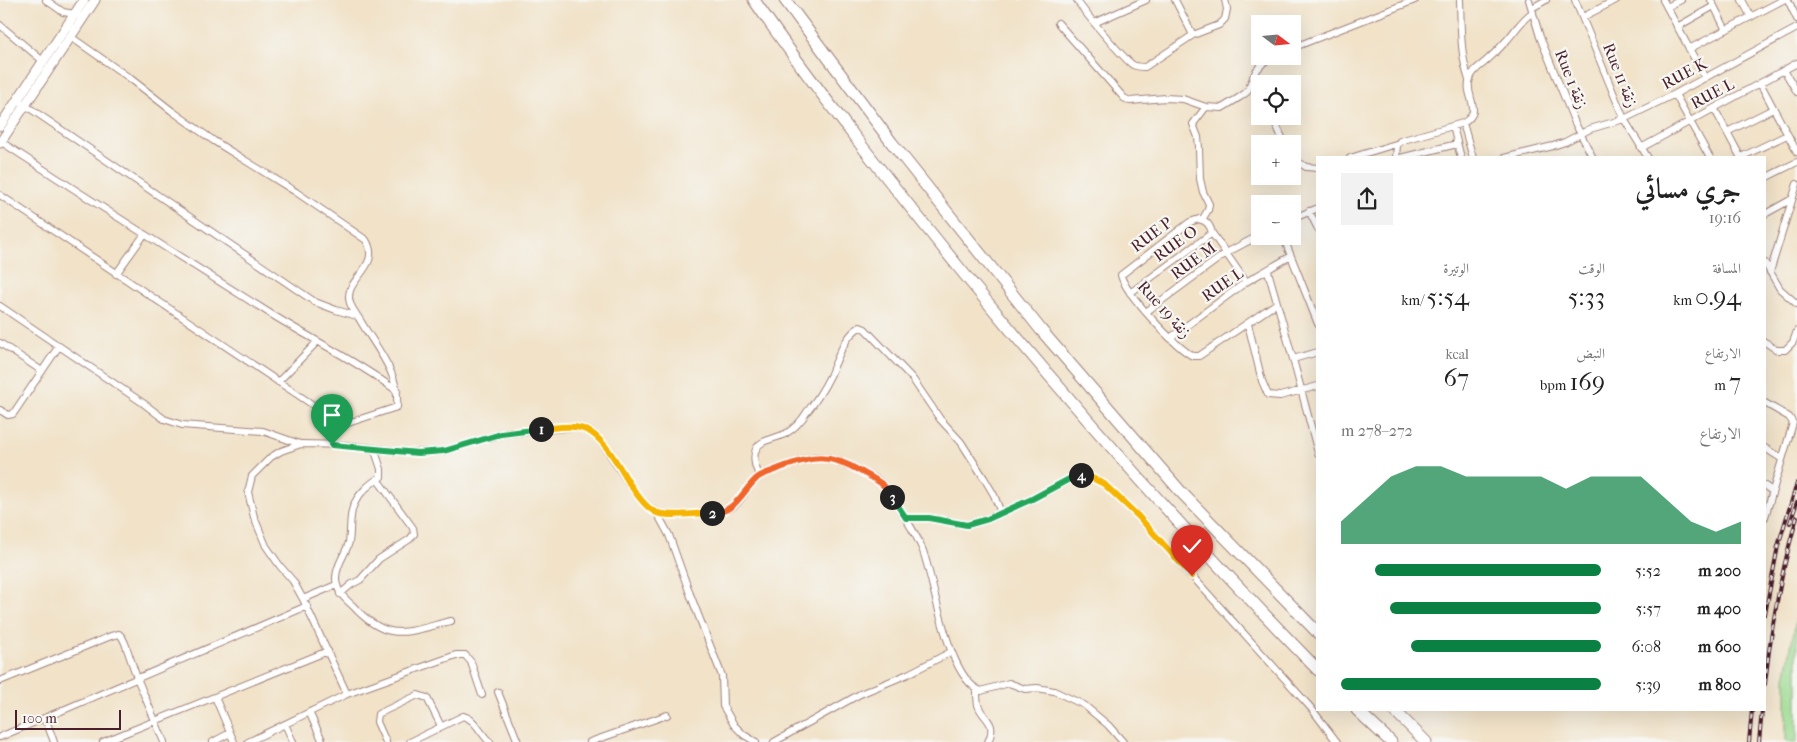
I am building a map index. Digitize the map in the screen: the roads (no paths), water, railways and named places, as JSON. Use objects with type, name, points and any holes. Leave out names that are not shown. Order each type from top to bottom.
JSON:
[{"type":"highway","points":[[754,0],[899,193],[1036,360],[1154,497],[1316,668]]},
{"type":"highway","points":[[785,0],[892,143],[1041,330],[1181,492],[1316,632]]},
{"type":"highway","points":[[1358,711],[1390,742]]},
{"type":"highway","points":[[1395,711],[1426,742]]},
{"type":"street","points":[[47,0],[63,12],[79,16]]},
{"type":"street","points":[[0,126],[71,37],[84,0]]},
{"type":"street","points":[[96,0],[79,16],[43,61],[0,142],[144,235],[317,342],[373,373],[397,391]]},
{"type":"street","points":[[1077,0],[1094,23],[1130,62],[1142,68],[1193,35],[1219,25],[1226,19],[1227,9],[1225,0]]},
{"type":"street","points":[[1094,23],[1146,0]]},
{"type":"street","points":[[1175,0],[1193,35]]},
{"type":"street","points":[[1301,44],[1415,0]]},
{"type":"street","points":[[1356,156],[1463,123],[1470,119],[1473,113],[1469,80],[1464,67],[1460,33],[1460,0]]},
{"type":"street","name":"Rue 1 زنقة","points":[[1529,0],[1540,37],[1580,134],[1592,156]]},
{"type":"street","points":[[1469,80],[1473,72],[1507,40],[1532,10],[1546,0]]},
{"type":"street","name":"Rue 11 زنقة","points":[[1575,0],[1624,119],[1647,156]]},
{"type":"street","points":[[1583,17],[1616,0]]},
{"type":"street","points":[[1663,0],[1705,78]]},
{"type":"street","points":[[1667,7],[1681,0]]},
{"type":"street","points":[[1742,0],[1751,17]]},
{"type":"street","points":[[1689,49],[1783,0]]},
{"type":"street","points":[[1788,0],[1797,19]]},
{"type":"street","points":[[1677,26],[1712,3],[1726,30]]},
{"type":"street","points":[[1058,22],[1124,98],[1130,101],[1166,98],[1183,99],[1206,107],[1222,108],[1247,92],[1251,83]]},
{"type":"street","points":[[0,25],[43,61]]},
{"type":"street","name":"RUE K","points":[[1580,134],[1590,129],[1624,119],[1675,94],[1797,28]]},
{"type":"street","points":[[0,195],[334,419],[348,423],[398,407],[397,391],[390,367],[350,302],[350,291],[355,280],[369,262],[370,252],[366,240],[296,192],[214,141],[71,37]]},
{"type":"street","name":"RUE L","points":[[1641,148],[1797,63]]},
{"type":"street","points":[[1784,70],[1797,92]]},
{"type":"street","points":[[1760,83],[1797,152]]},
{"type":"street","points":[[1675,94],[1709,156]]},
{"type":"street","points":[[21,102],[315,302],[357,316]]},
{"type":"street","points":[[1206,107],[1193,124],[1198,137],[1201,186],[1209,204],[1202,220],[1210,225],[1212,233],[1246,282]]},
{"type":"street","points":[[1714,108],[1740,156]]},
{"type":"street","points":[[1727,132],[1773,109]]},
{"type":"street","points":[[1463,123],[1471,156]]},
{"type":"street","points":[[1453,126],[1460,156]]},
{"type":"street","points":[[1521,156],[1565,142],[1580,134]]},
{"type":"street","points":[[1743,156],[1788,135]]},
{"type":"street","points":[[1397,156],[1402,141]]},
{"type":"street","points":[[1408,156],[1457,144]]},
{"type":"street","points":[[1766,178],[1797,162]]},
{"type":"street","points":[[1301,164],[1306,167],[1316,168]]},
{"type":"street","points":[[1770,272],[1797,184]]},
{"type":"street","points":[[1766,213],[1792,199]]},
{"type":"street","points":[[1301,215],[1316,209]]},
{"type":"street","points":[[1309,211],[1316,225]]},
{"type":"street","name":"RUE P","points":[[1129,268],[1190,222],[1196,219],[1202,220]]},
{"type":"street","name":"RUE O","points":[[1130,292],[1212,233]]},
{"type":"street","points":[[116,274],[144,235]]},
{"type":"street","name":"RUE M","points":[[1146,312],[1226,253],[1251,240]]},
{"type":"street","points":[[1287,245],[1316,319]]},
{"type":"street","name":"RUE L","points":[[1170,338],[1246,282],[1291,256]]},
{"type":"street","points":[[1766,265],[1780,289],[1797,304]]},
{"type":"street","name":"Rue 19 زنقة","points":[[1129,268],[1121,275],[1123,282],[1146,312],[1190,356],[1199,356],[1248,324]]},
{"type":"street","points":[[1268,271],[1316,446]]},
{"type":"street","points":[[1277,303],[1248,324],[1267,394],[1280,396],[1316,386]]},
{"type":"street","points":[[0,306],[164,419],[182,425],[263,431],[301,444]]},
{"type":"street","points":[[760,476],[754,464],[758,447],[762,442],[779,436],[793,428],[808,412],[829,378],[846,342],[854,330],[860,327],[865,329],[912,378],[940,419],[970,456],[994,495],[1001,513]]},
{"type":"street","points":[[1767,343],[1777,350],[1785,350],[1793,342],[1797,331]]},
{"type":"street","points":[[278,382],[317,342]]},
{"type":"street","points":[[0,343],[42,371]]},
{"type":"street","points":[[0,410],[8,415],[12,415],[59,346]]},
{"type":"street","points":[[1293,359],[1316,353]]},
{"type":"street","points":[[1766,404],[1791,418],[1793,423],[1766,513]]},
{"type":"street","points":[[347,694],[304,599],[293,581],[266,546],[254,517],[248,492],[252,476],[281,451],[301,444],[311,443],[418,453],[444,451],[501,434],[560,428],[585,429],[602,442],[636,493],[657,513],[669,535],[722,676],[723,706],[734,725],[744,735],[756,742]]},
{"type":"street","points":[[374,448],[381,469],[381,476],[359,495],[353,508],[349,543],[337,567],[336,585],[340,594],[370,622],[386,630],[401,634],[451,621]]},
{"type":"street","points":[[1766,449],[1782,459]]},
{"type":"street","points":[[657,513],[717,513],[731,508],[760,476],[802,460],[814,457],[837,460],[849,464],[881,482],[906,518],[923,550],[951,652],[967,681],[977,689],[987,690],[1009,683],[1025,689],[1037,688],[1054,691],[1084,705],[1108,725],[1123,742]]},
{"type":"street","points":[[906,518],[929,518],[967,525],[1001,513],[1077,475],[1088,476],[1104,484],[1138,516],[1312,708],[1337,742]]},
{"type":"street","points":[[340,594],[360,580],[379,559],[410,539],[414,534],[413,528],[377,479]]},
{"type":"street","points":[[1766,487],[1772,491]]},
{"type":"street","points":[[304,599],[336,585]]},
{"type":"street","points":[[0,737],[307,606]]},
{"type":"street","points":[[0,681],[115,634],[122,637],[125,643],[137,678],[164,742]]},
{"type":"street","points":[[103,742],[328,651]]},
{"type":"street","points":[[774,742],[860,694],[908,674],[951,652]]},
{"type":"street","points":[[248,742],[347,694],[459,654],[465,655],[471,662],[482,695]]},
{"type":"street","points":[[977,689],[978,705],[990,723],[991,734],[988,742]]},
{"type":"street","points":[[498,692],[517,742]]},
{"type":"street","points":[[386,742],[377,722],[378,714],[418,695],[427,698],[441,726]]},
{"type":"street","points":[[215,697],[234,742]]},
{"type":"street","points":[[308,712],[324,742]]},
{"type":"street","points":[[410,742],[463,716],[473,720],[484,737],[490,742]]},
{"type":"street","points":[[590,742],[667,716]]},
{"type":"street","points":[[45,718],[54,742]]},
{"type":"street","points":[[285,724],[294,742]]},
{"type":"street","points":[[213,742],[230,733]]},
{"type":"railway","points":[[1766,609],[1778,546],[1797,483]]},
{"type":"railway","points":[[1790,523],[1797,502]]},
{"type":"railway","points":[[1766,676],[1777,600],[1797,517]]},
{"type":"railway","points":[[1749,742],[1752,711]]},
{"type":"railway","points":[[1759,742],[1762,711]]}]
